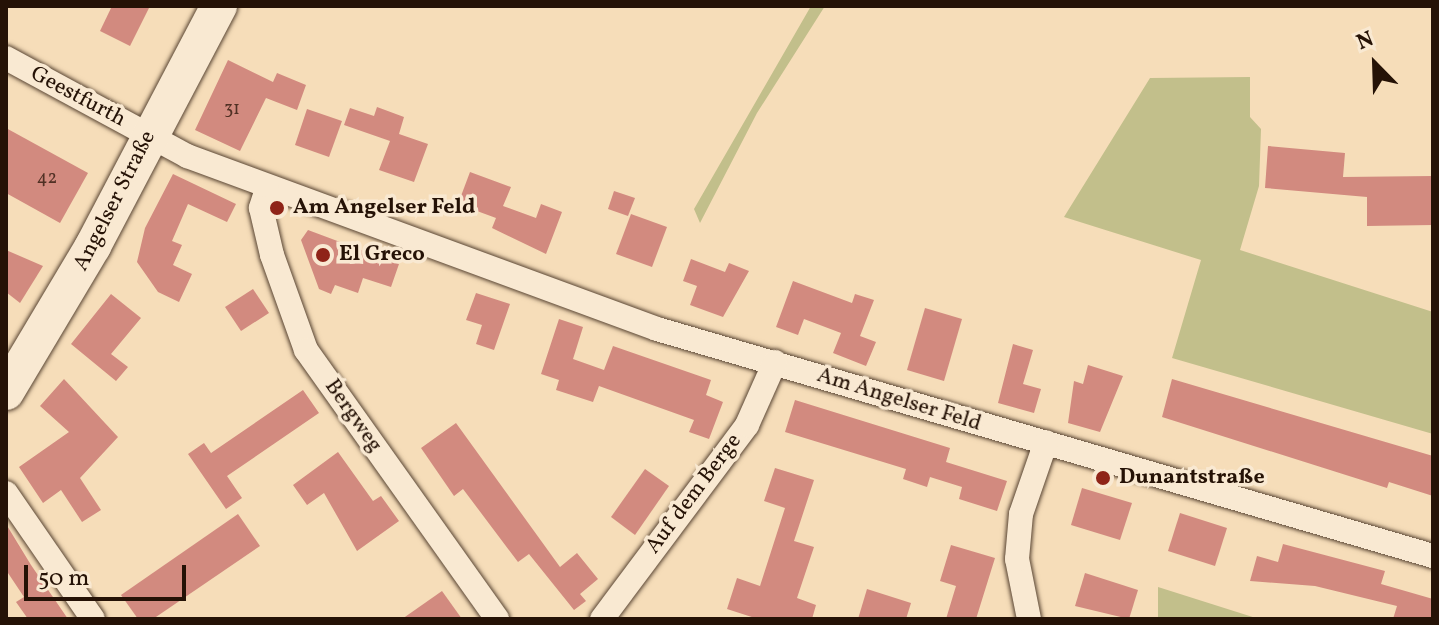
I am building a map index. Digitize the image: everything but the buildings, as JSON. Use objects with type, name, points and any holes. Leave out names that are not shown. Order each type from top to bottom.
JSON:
[{"type":"main road","name":"Angelser Straße","points":[[6,392],[79,272],[219,6]]},
{"type":"street","name":"Geestfurth","points":[[6,58],[149,135]]},
{"type":"street","name":"Am Angelser Feld","points":[[149,135],[267,189],[657,329],[1433,556]]},
{"type":"street","name":"Bergweg","points":[[267,189],[261,208],[272,255],[306,350],[497,619]]},
{"type":"street","name":"Auf dem Berge","points":[[602,619],[747,425],[775,362]]},
{"type":"street","points":[[1029,619],[1017,559],[1021,514],[1046,442]]},
{"type":"street","points":[[6,493],[93,619]]},
{"type":"shaded area","points":[[811,6],[825,6],[757,113],[700,223],[694,209]]},
{"type":"shaded area","points":[[1250,77],[1250,117],[1261,129],[1259,186],[1240,250],[1433,312],[1433,434],[1172,358],[1201,260],[1064,217],[1150,78]]},
{"type":"shaded area","points":[[1158,587],[1259,619],[1158,619]]},
{"type":"place","name":"Am Angelser Feld","points":[[277,208]]},
{"type":"place","name":"El Greco","points":[[323,255]]},
{"type":"place","name":"Dunantstraße","points":[[1103,478]]}]
